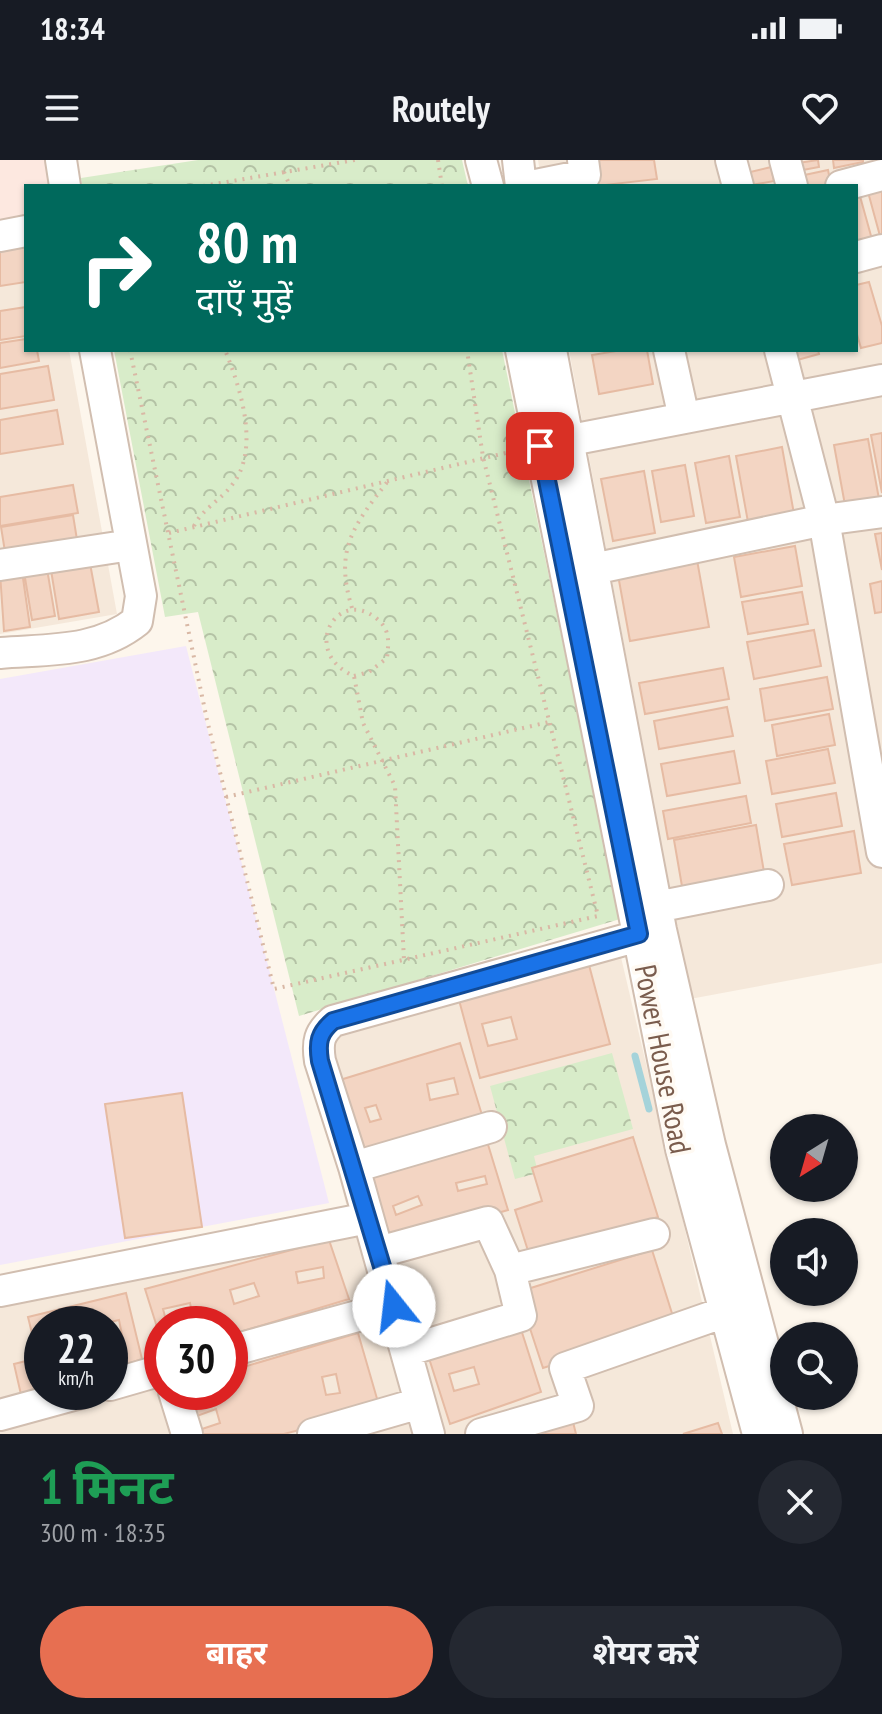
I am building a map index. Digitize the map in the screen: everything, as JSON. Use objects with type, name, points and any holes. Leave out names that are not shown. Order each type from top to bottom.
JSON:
[{"type":"street","points":[[62,160],[65,184]]},
{"type":"street","points":[[481,160],[487,184]]},
{"type":"street","points":[[518,160],[521,184]]},
{"type":"street","points":[[541,184],[585,175],[583,160]]},
{"type":"street","points":[[731,160],[737,184]]},
{"type":"street","points":[[785,160],[791,184]]},
{"type":"street","points":[[848,184],[882,175]]},
{"type":"street","points":[[0,236],[24,231]]},
{"type":"street","points":[[858,256],[882,250]]},
{"type":"street","points":[[0,653],[91,646],[117,637],[137,621],[141,596],[95,352]]},
{"type":"street","name":"Power House Road","points":[[522,352],[593,569],[681,1149],[758,1434]]},
{"type":"street","name":"Power House Road","points":[[551,352],[554,443],[648,920],[787,1434]]},
{"type":"street","points":[[669,352],[684,418]]},
{"type":"street","points":[[781,352],[824,520],[882,852]]},
{"type":"street","points":[[554,443],[882,380]]},
{"type":"street","points":[[593,569],[824,520],[882,512]]},
{"type":"street","points":[[0,563],[131,545]]},
{"type":"street","points":[[429,1434],[379,1252],[320,1061],[317,1046],[321,1031],[333,1021],[648,920],[768,885]]},
{"type":"street","points":[[354,1167],[491,1127]]},
{"type":"street","points":[[0,1291],[368,1218]]},
{"type":"street","points":[[379,1252],[488,1222],[510,1270],[521,1316],[406,1351]]},
{"type":"street","points":[[510,1270],[654,1234]]},
{"type":"street","points":[[248,1346],[394,1306]]},
{"type":"street","points":[[481,1434],[578,1406],[565,1368],[725,1312]]},
{"type":"street","points":[[313,1434],[420,1403]]},
{"type":"street","points":[[0,1415],[24,1408]]},
{"type":"street","points":[[180,1410],[187,1434]]},
{"type":"path","points":[[215,184],[355,160]]},
{"type":"path","points":[[438,160],[442,184]]},
{"type":"path","points":[[284,172],[289,184]]},
{"type":"path","points":[[130,352],[226,797],[274,989],[598,916],[483,457],[467,352]]},
{"type":"path","points":[[194,527],[199,516],[223,497],[238,478],[243,457],[244,411],[226,352]]},
{"type":"path","points":[[168,533],[483,457]]},
{"type":"path","points":[[352,608],[343,581],[346,546],[388,481]]},
{"type":"path","points":[[352,608],[368,612],[383,623],[390,639],[387,658],[369,672],[354,676],[338,669],[327,655],[326,633],[337,616],[352,608]]},
{"type":"path","points":[[354,676],[363,723],[395,786],[404,960]]},
{"type":"path","points":[[226,797],[549,722]]},
{"type":"shaded area","points":[[0,160],[24,184],[24,352],[69,352],[117,614],[0,634]]},
{"type":"shaded area","points":[[0,160],[47,160],[51,184],[24,184],[24,230],[0,233]]},
{"type":"shaded area","points":[[538,160],[882,160],[882,963],[690,999],[569,352],[858,352],[858,184],[542,184]]},
{"type":"shaded area","points":[[186,646],[329,1203],[0,1265],[0,679]]},
{"type":"shaded area","points":[[620,953],[733,1434],[0,1434],[0,1280],[348,1211],[303,1039]]},
{"type":"green space","points":[[198,160],[462,160],[468,184],[82,184],[81,178]]},
{"type":"green space","points":[[114,352],[502,352],[620,919],[299,1016],[198,612],[165,617]]},
{"type":"green space","points":[[612,1053],[633,1129],[534,1156],[538,1173],[515,1179],[490,1086]]},
{"type":"building","points":[[593,160],[654,160],[657,179],[597,184]]},
{"type":"building","points":[[818,160],[819,167],[792,172],[791,164]]},
{"type":"building","points":[[833,160],[863,160],[863,162],[834,168]]},
{"type":"building","points":[[771,167],[774,181],[745,184],[742,174]]},
{"type":"building","points":[[828,170],[831,184],[797,184],[795,177]]},
{"type":"building","points":[[882,188],[882,236],[880,236],[868,192]]},
{"type":"building","points":[[858,189],[873,243],[858,247]]},
{"type":"building","points":[[24,239],[24,282],[0,286],[0,244]]},
{"type":"building","points":[[869,282],[882,326],[882,343],[861,348],[858,338],[858,285]]},
{"type":"building","points":[[24,307],[24,336],[0,340],[0,311]]},
{"type":"building","points":[[24,339],[24,352],[37,352],[39,361],[0,368],[0,343]]},
{"type":"building","points":[[647,352],[653,384],[599,394],[592,355]]},
{"type":"building","points":[[787,352],[818,352],[819,354],[790,362]]},
{"type":"building","points":[[48,366],[54,400],[0,409],[0,374]]},
{"type":"building","points":[[57,410],[63,444],[0,454],[0,420]]},
{"type":"building","points":[[882,433],[882,493],[871,435]]},
{"type":"building","points":[[868,439],[879,499],[845,505],[834,445]]},
{"type":"building","points":[[782,447],[794,514],[748,522],[736,456]]},
{"type":"building","points":[[729,456],[740,517],[706,523],[695,463]]},
{"type":"building","points":[[685,465],[694,516],[661,522],[652,471]]},
{"type":"building","points":[[644,471],[655,533],[613,541],[601,479]]},
{"type":"building","points":[[73,485],[78,513],[0,526],[0,497]]},
{"type":"building","points":[[73,515],[78,546],[6,558],[1,527]]},
{"type":"building","points":[[882,533],[882,570],[875,534]]},
{"type":"building","points":[[795,546],[802,586],[741,597],[734,557]]},
{"type":"building","points":[[89,558],[99,612],[59,619],[50,564]]},
{"type":"building","points":[[697,560],[709,627],[630,641],[618,575]]},
{"type":"building","points":[[46,563],[55,616],[32,620],[23,566]]},
{"type":"building","points":[[22,571],[30,627],[4,631],[0,573]]},
{"type":"building","points":[[882,581],[882,612],[875,613],[870,584]]},
{"type":"building","points":[[802,592],[808,624],[748,634],[742,602]]},
{"type":"building","points":[[814,630],[821,666],[754,679],[747,642]]},
{"type":"building","points":[[723,668],[729,699],[645,714],[639,683]]},
{"type":"building","points":[[827,677],[833,709],[765,721],[760,689]]},
{"type":"building","points":[[727,707],[733,736],[659,749],[654,721]]},
{"type":"building","points":[[829,714],[835,745],[777,756],[772,725]]},
{"type":"building","points":[[828,749],[835,783],[772,794],[766,761]]},
{"type":"building","points":[[734,751],[740,783],[667,796],[661,764]]},
{"type":"building","points":[[836,793],[842,826],[782,837],[776,804]]},
{"type":"building","points":[[746,796],[751,823],[668,839],[663,811]]},
{"type":"building","points":[[756,825],[765,878],[683,892],[674,840]]},
{"type":"building","points":[[854,831],[861,873],[792,885],[784,844]]},
{"type":"building","points":[[589,965],[610,1044],[480,1078],[459,1000]],"holes":[[[511,1017],[517,1039],[488,1046],[482,1024]]]},
{"type":"building","points":[[460,1043],[482,1115],[363,1151],[340,1080]],"holes":[[[454,1078],[458,1094],[430,1100],[427,1084]],[[376,1105],[381,1119],[370,1122],[365,1108]]]},
{"type":"building","points":[[182,1093],[202,1227],[125,1238],[105,1104]]},
{"type":"building","points":[[633,1137],[658,1217],[530,1257],[515,1210],[542,1201],[532,1168]]},
{"type":"building","points":[[486,1138],[508,1210],[387,1245],[366,1173]],"holes":[[[485,1176],[487,1184],[458,1191],[456,1183]],[[418,1196],[422,1205],[396,1215],[393,1206]]]},
{"type":"building","points":[[329,1240],[349,1299],[248,1330],[248,1306],[191,1306],[190,1303],[150,1306],[145,1289]],"holes":[[[323,1267],[324,1278],[298,1283],[296,1272]],[[254,1283],[259,1296],[234,1304],[230,1290]]]},
{"type":"building","points":[[652,1250],[676,1326],[543,1368],[518,1292]]},
{"type":"building","points":[[126,1293],[142,1359],[128,1364],[128,1306],[73,1306]]},
{"type":"building","points":[[519,1323],[541,1392],[450,1424],[428,1355]],"holes":[[[474,1367],[479,1384],[454,1391],[449,1374]]]},
{"type":"building","points":[[358,1333],[380,1409],[284,1434],[197,1434],[190,1410],[213,1410],[194,1417],[199,1430],[220,1423],[216,1410],[248,1410],[248,1366]],"holes":[[[336,1374],[340,1393],[326,1395],[322,1377]]]},
{"type":"building","points":[[24,1362],[22,1399],[14,1364]]},
{"type":"building","points":[[573,1422],[576,1434],[533,1434]]},
{"type":"building","points":[[718,1423],[722,1434],[683,1434]]},
{"type":"waterway","points":[[635,1056],[649,1109]]},
{"type":"route","points":[[394,1306],[320,1061],[317,1046],[321,1031],[333,1021],[639,934],[540,446]]}]
